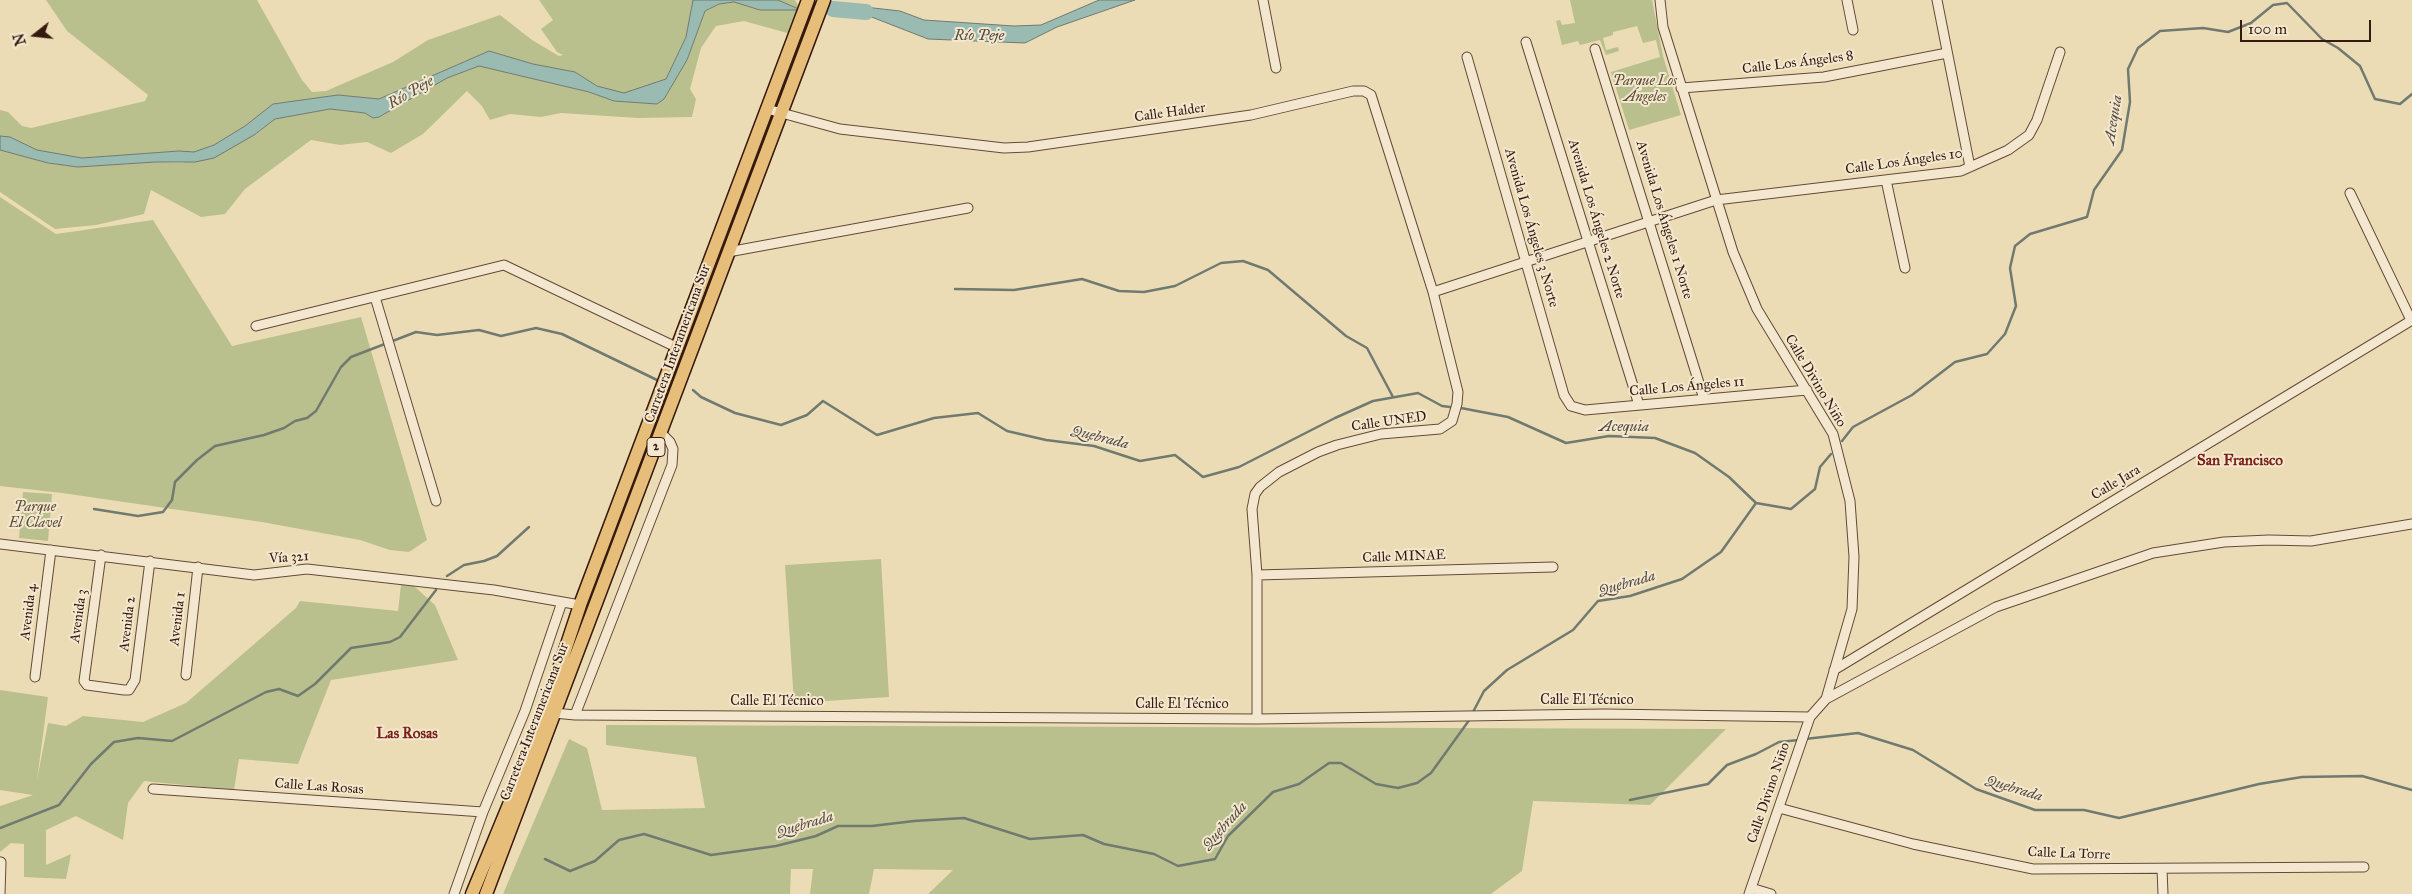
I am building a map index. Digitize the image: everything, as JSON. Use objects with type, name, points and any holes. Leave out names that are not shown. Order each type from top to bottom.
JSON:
[{"type":"highway","name":"Carretera Interamericana Sur","points":[[486,894],[554,713],[580,605],[808,0]]},
{"type":"highway","name":"Carretera Interamericana Sur","points":[[472,894],[566,665],[609,571],[824,0]]},
{"type":"highway","points":[[580,605],[590,603],[609,571]]},
{"type":"highway","points":[[534,744],[554,713]]},
{"type":"street","points":[[1264,0],[1276,68]]},
{"type":"street","name":"Calle Divino Niño","points":[[1660,0],[1663,27],[1733,252],[1757,309],[1833,434],[1850,500],[1854,557],[1852,610],[1826,699],[1810,717],[1750,891]]},
{"type":"street","points":[[1847,0],[1853,30]]},
{"type":"street","points":[[1936,0],[1970,167]]},
{"type":"street","name":"Avenida Los Ángeles 2 Norte","points":[[1526,42],[1589,241],[1638,405]]},
{"type":"street","name":"Avenida Los Ángeles 1 Norte","points":[[1596,48],[1704,399]]},
{"type":"street","name":"Calle Los Ángeles 10","points":[[1433,292],[1716,200],[1961,171],[2008,150],[2029,136],[2037,120],[2060,52]]},
{"type":"street","name":"Calle Los Ángeles 8","points":[[1681,88],[1824,77],[1947,53]]},
{"type":"street","name":"Avenida Los Ángeles 3 Norte","points":[[1467,57],[1564,395],[1571,406]]},
{"type":"street","name":"Calle Halder","points":[[767,109],[840,129],[986,148],[1016,148],[1251,115],[1353,91],[1364,91],[1371,95],[1433,292]]},
{"type":"street","points":[[1886,180],[1905,268]]},
{"type":"street","points":[[2350,193],[2412,320]]},
{"type":"street","points":[[728,252],[968,208]]},
{"type":"street","points":[[256,326],[504,265],[678,348]]},
{"type":"street","name":"Calle UNED","points":[[1257,719],[1257,575],[1252,510],[1255,494],[1268,480],[1318,452],[1356,438],[1440,429],[1452,421],[1458,392],[1433,292]]},
{"type":"street","points":[[374,297],[436,500]]},
{"type":"street","name":"Calle Jara","points":[[1834,670],[2412,320]]},
{"type":"street","name":"Calle Los Ángeles 11","points":[[1571,406],[1585,410],[1807,390]]},
{"type":"street","points":[[575,715],[672,466],[673,449],[670,442],[661,433]]},
{"type":"street","points":[[1826,699],[1996,607],[2153,553],[2224,542],[2311,541],[2412,524]]},
{"type":"street","name":"Vía 321","points":[[0,544],[254,575],[306,569],[494,590],[580,605]]},
{"type":"street","name":"Avenida 4","points":[[35,677],[51,550]]},
{"type":"street","name":"Avenida 3","points":[[101,555],[84,681],[87,684],[129,690]]},
{"type":"street","name":"Avenida 2","points":[[129,690],[135,680],[150,561]]},
{"type":"street","name":"Avenida 1","points":[[186,675],[198,567]]},
{"type":"street","name":"Calle MINAE","points":[[1257,575],[1553,567]]},
{"type":"street","points":[[454,894],[483,812],[524,711],[562,602]]},
{"type":"street","name":"Calle El Técnico","points":[[554,713],[575,715],[1257,719],[1604,714],[1810,717]]},
{"type":"street","name":"Calle Las Rosas","points":[[153,789],[483,812]]},
{"type":"street","name":"Calle La Torre","points":[[1779,808],[1913,844],[2033,869],[2364,868]]},
{"type":"street","points":[[0,894],[1,862]]},
{"type":"street","points":[[2162,869],[2163,894]]},
{"type":"street","points":[[1750,891],[1771,894]]},
{"type":"green space","points":[[46,0],[257,0],[302,80],[312,92],[326,91],[393,62],[428,40],[500,15],[532,40],[559,56],[563,55],[557,52],[541,29],[553,20],[539,0],[693,0],[686,37],[666,79],[624,94],[597,86],[575,72],[533,64],[489,51],[379,99],[338,95],[273,104],[245,126],[214,145],[194,153],[179,151],[82,158],[37,150],[10,137],[0,136],[0,110],[8,112],[22,126],[31,128],[145,101],[148,95],[67,31]]},
{"type":"green space","points":[[778,0],[795,0],[801,10],[796,23],[787,33],[744,21],[716,26],[701,48],[690,89],[696,99],[692,117],[638,118],[561,113],[541,117],[510,114],[490,120],[482,106],[467,91],[423,134],[391,153],[367,142],[340,145],[311,140],[245,189],[225,214],[201,217],[151,190],[144,214],[96,225],[55,229],[0,192],[0,150],[48,163],[78,167],[155,162],[183,163],[254,135],[275,119],[330,109],[365,113],[373,118],[379,117],[447,78],[479,66],[589,92],[614,101],[657,104],[664,99],[687,60],[705,11],[719,4],[734,2],[760,10],[799,9]]},
{"type":"green space","name":"Parque Los Ángeles","points":[[1570,0],[1652,0],[1663,56],[1681,115],[1629,130],[1611,72],[1660,57],[1656,40],[1643,43],[1637,26],[1613,32],[1613,35],[1603,38],[1606,50],[1618,47],[1619,51],[1606,55],[1600,40],[1580,45],[1578,41],[1562,45],[1556,21],[1560,20],[1562,25],[1575,23]]},
{"type":"green space","points":[[0,197],[56,234],[153,220],[232,346],[361,317],[427,540],[409,552],[390,550],[360,540],[262,522],[62,493],[0,486]]},
{"type":"green space","name":"Parque El Clavel","points":[[23,492],[52,494],[48,541],[19,538]]},
{"type":"green space","points":[[881,559],[889,697],[794,703],[785,565]]},
{"type":"green space","points":[[401,585],[414,586],[435,605],[458,660],[331,680],[298,764],[239,759],[234,790],[144,781],[128,803],[123,840],[76,816],[46,830],[46,865],[71,854],[66,879],[24,877],[24,844],[11,843],[0,852],[0,806],[33,795],[0,790],[0,690],[48,697],[37,780],[48,723],[66,726],[83,716],[143,722],[186,703],[296,608],[300,601],[398,611]]},
{"type":"green space","points":[[606,725],[1726,729],[1650,805],[1533,801],[1522,871],[1491,894],[928,894],[953,870],[874,869],[869,894],[810,894],[813,869],[791,869],[790,894],[503,894],[569,739],[587,748],[602,810],[705,808],[696,757],[606,745]]},
{"type":"water","points":[[693,0],[778,0],[801,10],[760,10],[734,2],[719,4],[705,11],[687,60],[664,99],[657,104],[614,101],[589,92],[479,66],[447,78],[379,117],[373,118],[365,113],[330,109],[275,119],[254,135],[214,158],[195,162],[155,162],[78,167],[48,163],[0,150],[0,136],[10,137],[37,150],[82,158],[179,151],[194,152],[214,145],[245,126],[273,104],[338,95],[379,99],[489,51],[533,64],[575,72],[597,86],[624,93],[666,79],[686,37]]},
{"type":"water","points":[[1099,0],[1135,0],[1057,27],[1025,43],[928,39],[869,16],[853,16],[844,8],[856,6],[900,11],[924,20],[1014,26],[1041,25]]},
{"type":"waterway","name":"Acequia","points":[[1842,441],[1853,427],[1912,395],[1955,362],[1987,354],[2005,334],[2016,306],[2010,268],[2015,246],[2030,234],[2087,217],[2094,190],[2122,150],[2130,102],[2128,69],[2138,48],[2160,31],[2203,28],[2228,32],[2251,23],[2273,5],[2287,3],[2322,39],[2338,48],[2360,66],[2375,99],[2400,104],[2412,94]]},
{"type":"waterway","name":"Río Peje","points":[[833,9],[866,12]]},
{"type":"waterway","name":"Quebrada","points":[[955,289],[1014,290],[1082,279],[1119,291],[1144,292],[1175,286],[1221,263],[1243,261],[1268,270],[1346,336],[1367,348],[1393,397]]},
{"type":"waterway","points":[[94,509],[138,516],[163,512],[172,500],[175,482],[197,460],[215,446],[264,435],[284,428],[295,421],[307,418],[316,411],[341,367],[351,357],[416,332],[437,335],[479,330],[501,336],[536,328],[562,334],[657,380]]},
{"type":"waterway","name":"Quebrada","points":[[693,390],[701,397],[735,413],[781,425],[807,415],[823,401],[877,435],[934,418],[978,413],[1007,431],[1046,440],[1094,446],[1140,461],[1175,455],[1203,477],[1239,467],[1335,418],[1373,401],[1418,393],[1442,406],[1450,407]]},
{"type":"waterway","name":"Acequia","points":[[1461,408],[1508,417],[1566,443],[1609,436],[1655,438],[1695,453],[1729,477],[1756,503],[1791,509],[1815,489],[1820,467],[1831,454]]},
{"type":"waterway","name":"Quebrada","points":[[1472,714],[1484,691],[1507,670],[1573,630],[1598,601],[1630,596],[1682,579],[1721,552],[1756,503]]},
{"type":"waterway","points":[[447,576],[464,565],[497,556],[529,527]]},
{"type":"waterway","points":[[0,828],[59,805],[91,764],[114,742],[138,738],[172,741],[266,692],[279,689],[298,696],[315,684],[351,648],[390,642],[400,637],[436,590]]},
{"type":"waterway","name":"Quebrada","points":[[545,859],[570,871],[595,861],[619,840],[644,834],[711,855],[776,846],[816,836],[838,826],[872,826],[964,818],[1030,839],[1083,835],[1104,844],[1154,854],[1178,866],[1215,859],[1228,836],[1273,792],[1299,784],[1329,763],[1341,763],[1376,784],[1398,788],[1417,783],[1431,773],[1470,719]]},
{"type":"waterway","name":"Quebrada","points":[[1805,739],[1858,733],[1913,750],[1976,789],[2035,810],[2084,810],[2119,818],[2259,784],[2302,777],[2362,776],[2412,790]]},
{"type":"waterway","name":"Quebrada","points":[[1630,800],[1708,784],[1727,765],[1756,754],[1779,742],[1799,740]]},
{"type":"district","name":"San Francisco","points":[[2240,461]]},
{"type":"district","name":"Las Rosas","points":[[407,734]]}]
